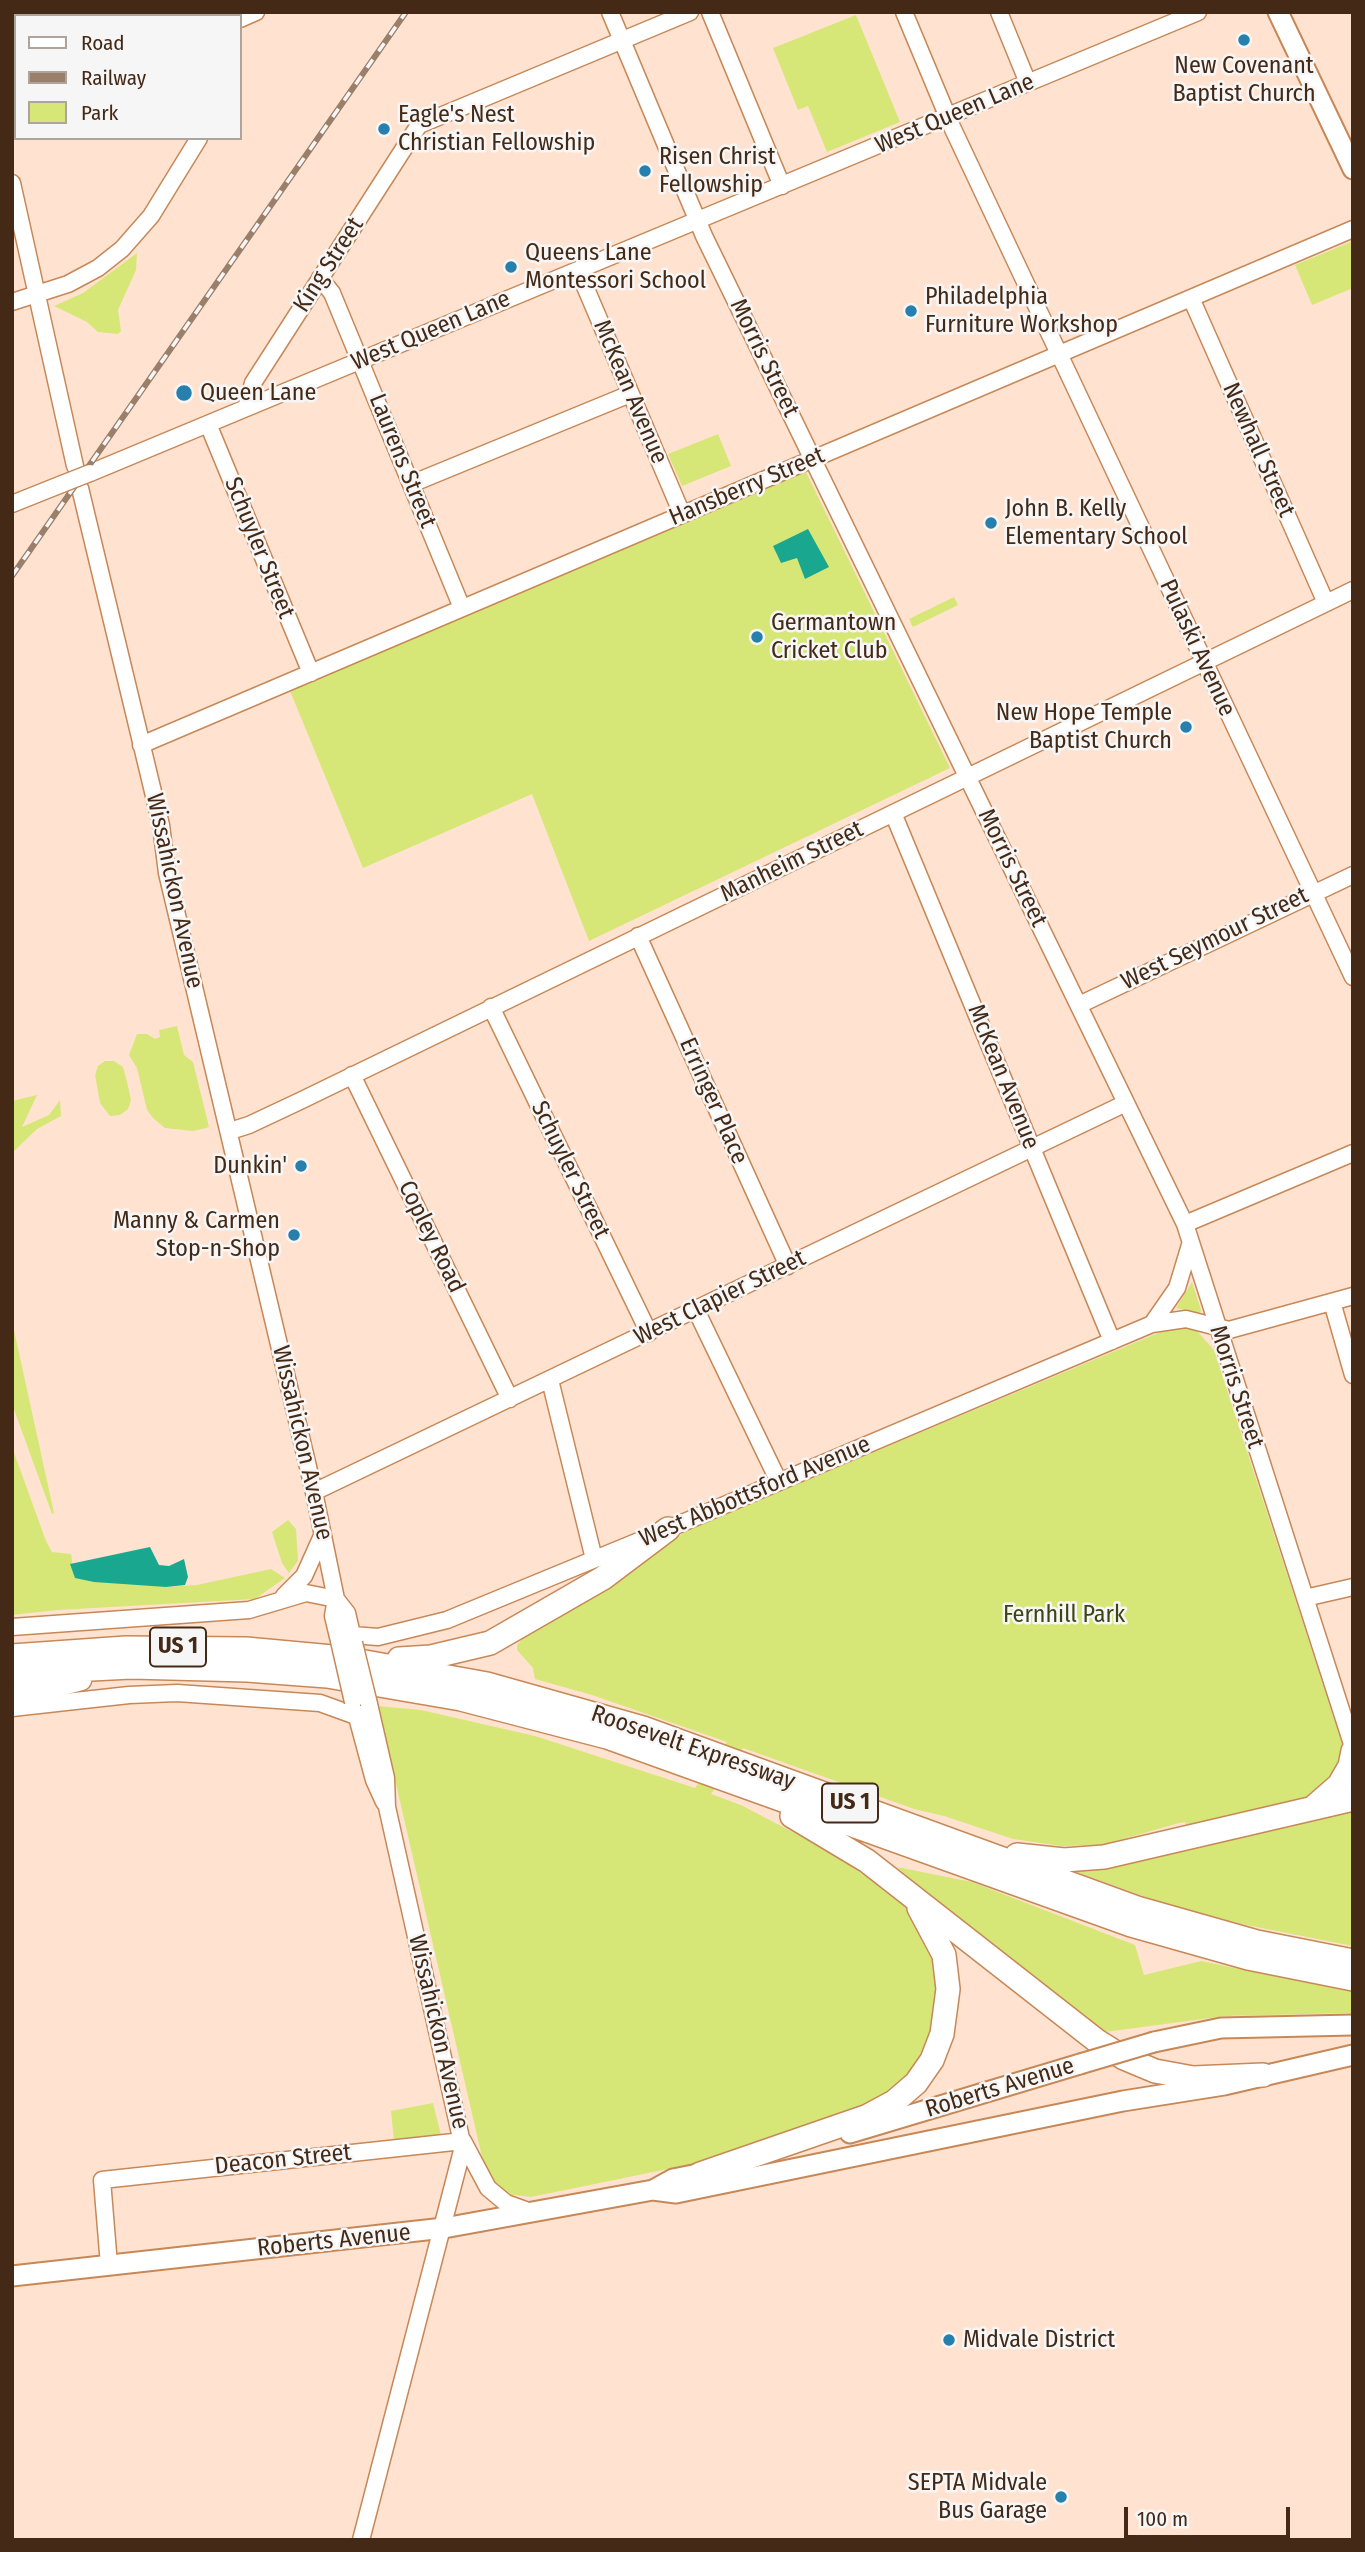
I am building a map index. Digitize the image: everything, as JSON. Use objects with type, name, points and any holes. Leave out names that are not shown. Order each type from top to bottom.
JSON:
[{"type":"highway","points":[[368,1663],[431,1657],[475,1648],[505,1635],[625,1563],[668,1529]]},
{"type":"highway","points":[[579,1592],[594,1559]]},
{"type":"highway","name":"Roosevelt Expressway","points":[[12,1656],[126,1648],[213,1648],[297,1653],[487,1684],[603,1715],[1178,1921],[1257,1942],[1353,1961]]},
{"type":"highway","points":[[12,1697],[131,1667]]},
{"type":"highway","name":"Roosevelt Expressway","points":[[12,1673],[131,1667],[288,1673],[422,1691],[575,1727],[1131,1925],[1248,1958],[1353,1979]]},
{"type":"highway","points":[[1315,1806],[1339,1785],[1350,1766],[1353,1749]]},
{"type":"highway","points":[[722,1779],[833,1839],[901,1887],[1097,2041],[1124,2058],[1174,2076],[1209,2079],[1263,2075]]},
{"type":"highway","points":[[953,1842],[1045,1859],[1084,1860],[1353,1799]]},
{"type":"highway","points":[[701,2174],[875,2113],[906,2092],[925,2071],[943,2034],[948,1976],[944,1955],[932,1928],[901,1887]]},
{"type":"main road","points":[[1278,12],[1353,169]]},
{"type":"main road","name":"Roberts Avenue","points":[[12,2276],[444,2228],[533,2213],[653,2190],[673,2179],[754,2161],[1154,2042],[1221,2028],[1353,2025]]},
{"type":"main road","name":"Roberts Avenue","points":[[653,2190],[676,2193],[1123,2101],[1224,2085],[1353,2055]]},
{"type":"street","name":"Morris Street","points":[[611,12],[698,221],[1185,1224],[1216,1328],[1353,1749]]},
{"type":"street","points":[[622,40],[690,12]]},
{"type":"street","points":[[710,12],[782,186]]},
{"type":"street","name":"Pulaski Avenue","points":[[904,12],[948,117],[1353,977]]},
{"type":"street","points":[[999,12],[1028,83]]},
{"type":"street","name":"West Queen Lane","points":[[12,505],[1198,12]]},
{"type":"street","name":"King Street","points":[[246,408],[253,383],[419,125],[622,40]]},
{"type":"street","points":[[12,302],[37,296],[83,277],[122,249],[146,223],[198,140]]},
{"type":"street","name":"Wissahickon Avenue","points":[[12,183],[77,478],[161,825],[167,873],[314,1492],[336,1599],[333,1616],[348,1640],[360,1707],[386,1778],[387,1807],[463,2141],[462,2159],[361,2540]]},
{"type":"street","name":"Hansberry Street","points":[[141,745],[1353,229]]},
{"type":"street","name":"McKean Avenue","points":[[578,270],[682,514]]},
{"type":"street","name":"Laurens Street","points":[[320,278],[332,293],[462,608]]},
{"type":"street","name":"Newhall Street","points":[[1191,298],[1326,603]]},
{"type":"street","points":[[411,484],[630,394]]},
{"type":"street","name":"Schuyler Street","points":[[208,424],[311,673]]},
{"type":"street","name":"Manheim Street","points":[[229,1131],[249,1125],[1326,603],[1351,595]]},
{"type":"street","name":"McKean Avenue","points":[[893,813],[1112,1341]]},
{"type":"street","name":"West Seymour Street","points":[[1079,1005],[1353,874]]},
{"type":"street","name":"Erringer Place","points":[[638,936],[788,1266]]},
{"type":"street","name":"Schuyler Street","points":[[491,1007],[649,1333]]},
{"type":"street","name":"Copley Road","points":[[352,1075],[510,1399]]},
{"type":"street","name":"West Clapier Street","points":[[314,1492],[1126,1103]]},
{"type":"street","points":[[1185,1224],[1353,1153]]},
{"type":"street","points":[[1152,1324],[1177,1288],[1190,1243]]},
{"type":"street","name":"West Abbottsford Avenue","points":[[348,1640],[378,1637],[434,1624],[668,1529],[1152,1324],[1180,1318],[1229,1330],[1353,1296]]},
{"type":"street","points":[[1332,1302],[1353,1375]]},
{"type":"street","points":[[696,1310],[779,1482]]},
{"type":"street","points":[[550,1380],[594,1559]]},
{"type":"street","points":[[277,1601],[304,1576],[323,1534]]},
{"type":"street","points":[[1304,1598],[1353,1587]]},
{"type":"street","points":[[12,1628],[249,1610],[306,1593],[336,1599]]},
{"type":"street","points":[[12,1709],[129,1695],[177,1693],[360,1707]]},
{"type":"street","points":[[463,2141],[488,2188],[506,2203],[533,2213]]},
{"type":"street","name":"Deacon Street","points":[[109,2265],[102,2180],[463,2141]]},
{"type":"green space","points":[[856,15],[900,122],[827,152],[808,106],[798,110],[773,48]]},
{"type":"green space","points":[[1353,241],[1353,288],[1312,305],[1295,265]]},
{"type":"green space","points":[[137,253],[136,270],[118,310],[121,331],[118,334],[98,332],[87,322],[54,306],[83,293]]},
{"type":"green space","points":[[718,434],[731,466],[682,486],[668,454]]},
{"type":"green space","name":"Germantown Cricket Club","points":[[806,472],[950,768],[589,941],[532,794],[363,868],[290,691]]},
{"type":"green space","points":[[954,597],[958,605],[913,627],[909,619]]},
{"type":"green space","points":[[177,1026],[184,1055],[193,1062],[209,1127],[193,1131],[165,1128],[154,1119],[147,1110],[137,1068],[129,1055],[137,1034],[147,1034],[155,1039],[160,1037],[159,1030]]},
{"type":"green space","points":[[105,1061],[114,1061],[123,1067],[131,1100],[128,1109],[120,1115],[110,1116],[100,1103],[95,1075],[98,1066]]},
{"type":"green space","points":[[37,1095],[22,1127],[49,1115],[60,1100],[61,1116],[37,1129],[12,1153],[12,1101]]},
{"type":"green space","points":[[1192,1282],[1201,1310],[1200,1314],[1176,1308]]},
{"type":"green space","points":[[12,1321],[54,1513],[52,1514],[12,1404]]},
{"type":"green space","name":"Fernhill Park","points":[[1177,1325],[1197,1331],[1214,1350],[1344,1749],[1343,1768],[1316,1797],[1187,1828],[1185,1822],[1179,1823],[1102,1845],[1061,1846],[1013,1839],[914,1809],[743,1748],[711,1794],[741,1805],[833,1853],[903,1903],[939,1957],[939,2030],[894,2096],[717,2159],[531,2197],[506,2194],[492,2183],[485,2170],[378,1706],[421,1710],[535,1736],[695,1788],[727,1742],[592,1695],[535,1679],[533,1668],[517,1650],[517,1645],[528,1632],[688,1530]]},
{"type":"green space","points":[[12,1447],[46,1541],[52,1552],[71,1554],[75,1578],[166,1587],[197,1585],[271,1569],[285,1578],[255,1599],[12,1615]]},
{"type":"green space","points":[[288,1520],[296,1529],[298,1561],[289,1573],[282,1563],[272,1532]]},
{"type":"green space","points":[[1353,1807],[1353,1946],[1226,1921],[1148,1898],[1071,1870]]},
{"type":"green space","points":[[897,1867],[972,1882],[1135,1945],[1144,1975],[1201,1961],[1353,1992],[1353,2013],[1225,2016],[1105,2032],[933,1901]]},
{"type":"green space","points":[[433,2103],[441,2135],[394,2141],[391,2111]]},
{"type":"water","points":[[808,529],[829,567],[805,579],[797,558],[781,563],[773,546]]},
{"type":"water","points":[[150,1547],[159,1565],[169,1566],[184,1559],[188,1577],[185,1585],[166,1587],[94,1582],[75,1578],[70,1564]]},
{"type":"railway","points":[[12,576],[406,12]]},
{"type":"place","name":"New Covenant Baptist Church","points":[[1244,40]]},
{"type":"place","name":"Eagle's Nest Christian Fellowship","points":[[384,129]]},
{"type":"place","name":"Risen Christ Fellowship","points":[[645,171]]},
{"type":"place","name":"Queens Lane Montessori School","points":[[511,267]]},
{"type":"place","name":"Philadelphia Furniture Workshop","points":[[911,311]]},
{"type":"place","name":"Queen Lane","points":[[184,393]]},
{"type":"place","name":"John B. Kelly Elementary School","points":[[991,523]]},
{"type":"place","name":"Germantown Cricket Club","points":[[757,637]]},
{"type":"place","name":"New Hope Temple Baptist Church","points":[[1186,727]]},
{"type":"place","name":"Dunkin'","points":[[301,1166]]},
{"type":"place","name":"Manny & Carmen Stop-n-Shop","points":[[294,1235]]},
{"type":"place","name":"Midvale District","points":[[949,2340]]},
{"type":"place","name":"SEPTA Midvale Bus Garage","points":[[1061,2497]]}]
